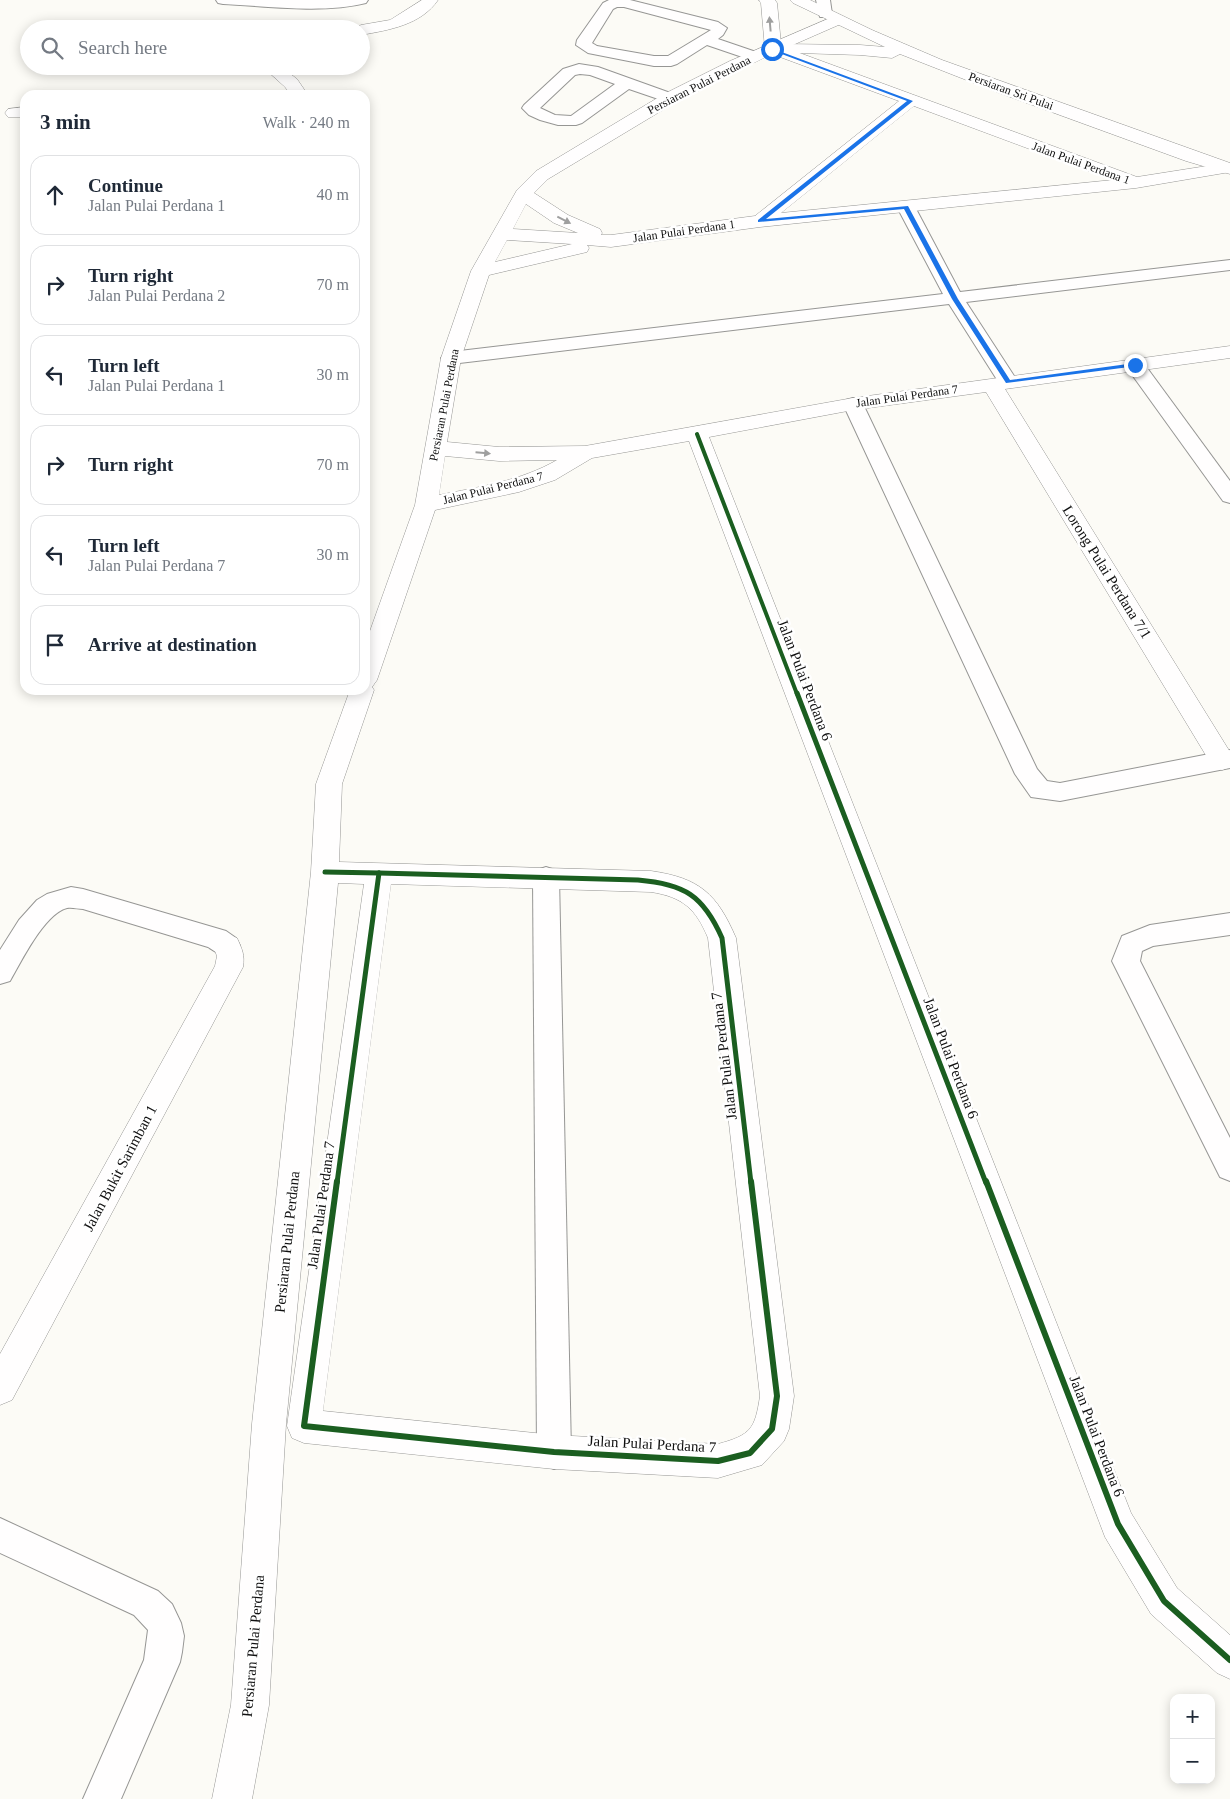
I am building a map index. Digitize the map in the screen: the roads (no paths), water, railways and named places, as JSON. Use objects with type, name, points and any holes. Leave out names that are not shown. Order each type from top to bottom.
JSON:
[{"type":"street","points":[[370,28],[395,24],[427,4],[430,0]]},
{"type":"street","points":[[767,0],[769,4],[772,49],[860,50],[915,55]]},
{"type":"street","name":"Persiaran Sri Pulai","points":[[798,0],[828,11],[915,55],[1006,90],[1228,168]]},
{"type":"street","name":"Persiaran Pulai Perdana","points":[[370,666],[426,505],[451,358],[481,271],[523,194],[542,175],[670,98],[717,73],[772,49],[828,11]]},
{"type":"street","name":"Jalan Pulai Perdana 1","points":[[772,49],[1136,182]]},
{"type":"street","points":[[836,72],[841,60],[860,50]]},
{"type":"street","points":[[281,75],[296,90]]},
{"type":"street","points":[[760,221],[910,101]]},
{"type":"street","name":"Jalan Pulai Perdana 1","points":[[500,234],[611,241],[760,221],[1136,182],[1228,168]]},
{"type":"street","points":[[523,194],[561,219],[611,241]]},
{"type":"street","points":[[481,271],[611,241]]},
{"type":"street","name":"Jalan Pulai Perdana 7","points":[[435,448],[499,454],[586,453],[853,404],[1230,352]]},
{"type":"street","name":"Lorong Pulai Perdana 7/1","points":[[1000,383],[1226,760]]},
{"type":"street","name":"Jalan Pulai Perdana 6","points":[[697,434],[1118,1524],[1164,1601],[1230,1660]]},
{"type":"street","name":"Jalan Pulai Perdana 7","points":[[426,505],[511,487],[547,475],[586,453]]},
{"type":"street","name":"Persiaran Pulai Perdana","points":[[232,1799],[250,1705],[269,1424],[325,872],[329,784],[360,695]]},
{"type":"street","name":"Jalan Pulai Perdana 7","points":[[325,872],[379,873],[546,877],[655,882],[687,892],[711,912],[722,938],[777,1396],[772,1429],[750,1453],[718,1461],[554,1452],[304,1426],[379,873]]},
{"type":"street","name":"Jalan Bukit Sarimban 1","points":[[0,1388],[229,967],[231,956],[227,946]]},
{"type":"lane","points":[[223,0],[332,4],[361,0]]},
{"type":"lane","points":[[615,3],[713,25],[719,28],[718,32],[706,40],[677,58],[662,62],[593,50],[584,45],[585,40],[608,6],[615,3]]},
{"type":"lane","points":[[706,40],[754,56]]},
{"type":"lane","points":[[626,82],[576,120],[568,122],[559,121],[534,112],[530,108],[569,72],[580,69],[592,70],[626,82],[670,98]]},
{"type":"lane","points":[[906,207],[1000,383]]},
{"type":"lane","points":[[451,358],[1230,266]]},
{"type":"lane","points":[[1135,365],[1230,496]]},
{"type":"lane","points":[[853,404],[1027,774],[1040,790],[1060,792],[1226,760]]},
{"type":"lane","points":[[546,877],[554,1452]]},
{"type":"lane","points":[[0,973],[38,915],[50,904],[66,898],[83,899],[217,939],[227,946]]},
{"type":"lane","points":[[1230,924],[1150,936],[1132,944],[1126,961],[1230,1168]]},
{"type":"lane","points":[[0,1535],[146,1603],[161,1616],[167,1638],[162,1662],[102,1799]]}]
